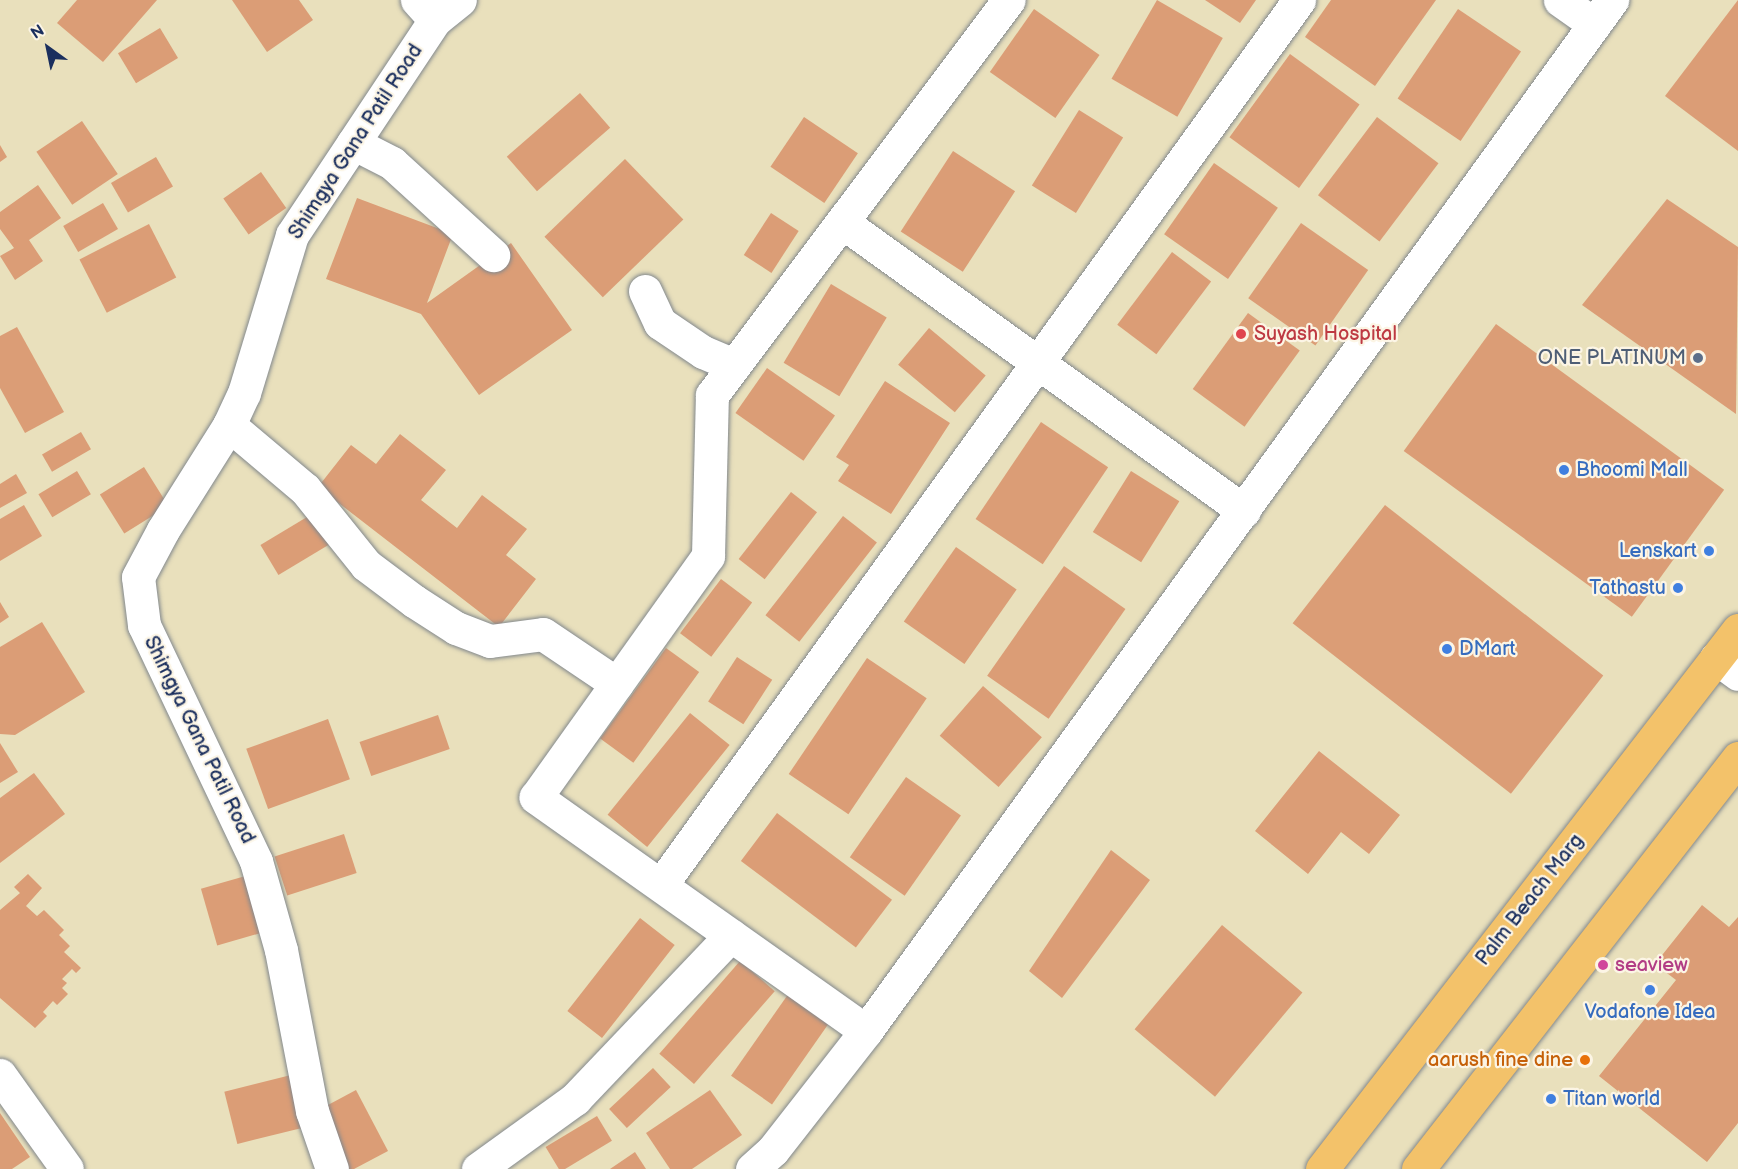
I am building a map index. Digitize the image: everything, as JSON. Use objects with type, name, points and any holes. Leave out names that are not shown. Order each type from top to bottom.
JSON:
[{"type":"main road","name":"Palm Beach Marg","points":[[1322,1169],[1727,666],[1738,630]]},
{"type":"main road","points":[[1418,1169],[1738,758]]},
{"type":"street","points":[[866,1031],[536,797],[708,556],[712,395],[1009,0]]},
{"type":"street","points":[[661,885],[1299,0]]},
{"type":"street","points":[[752,1169],[773,1150],[866,1031],[1244,512],[1603,12],[1560,0]]},
{"type":"street","name":"Shimgya Gana Patil Road","points":[[332,1169],[312,1112],[281,950],[256,861],[144,625],[138,577],[163,530],[229,425],[244,393],[292,235],[353,143],[437,7]]},
{"type":"street","points":[[353,143],[392,163],[493,255]]},
{"type":"street","points":[[842,222],[1244,512]]},
{"type":"street","points":[[645,291],[660,323],[703,352],[734,365]]},
{"type":"street","points":[[229,425],[305,489],[366,565],[414,601],[456,628],[490,641],[543,634],[617,684]]},
{"type":"street","points":[[478,1169],[575,1099],[731,935]]},
{"type":"street","points":[[0,1075],[67,1169]]},
{"type":"building","points":[[77,0],[157,0],[103,62],[57,23]]},
{"type":"building","points":[[232,0],[299,0],[313,20],[267,52]]},
{"type":"building","points":[[1157,0],[1223,38],[1177,117],[1112,79]]},
{"type":"building","points":[[1205,0],[1256,0],[1240,23]]},
{"type":"building","points":[[1331,0],[1436,0],[1375,86],[1305,37]]},
{"type":"building","points":[[1738,0],[1738,151],[1665,96]]},
{"type":"building","points":[[1034,9],[1100,55],[1055,118],[990,72]]},
{"type":"building","points":[[1458,9],[1521,51],[1461,141],[1398,99]]},
{"type":"building","points":[[160,28],[178,58],[136,83],[118,53]]},
{"type":"building","points":[[1290,54],[1360,105],[1299,188],[1229,137]]},
{"type":"building","points":[[580,93],[610,128],[537,191],[507,157]]},
{"type":"building","points":[[1079,110],[1123,138],[1076,213],[1032,185]]},
{"type":"building","points":[[804,117],[858,153],[824,203],[770,167]]},
{"type":"building","points":[[1377,117],[1438,163],[1380,242],[1318,195]]},
{"type":"building","points":[[82,121],[118,174],[72,205],[36,152]]},
{"type":"building","points":[[0,145],[7,157],[0,162]]},
{"type":"building","points":[[953,151],[1015,191],[963,272],[901,232]]},
{"type":"building","points":[[156,157],[173,186],[128,212],[111,183]]},
{"type":"building","points":[[625,159],[683,219],[603,297],[544,237]]},
{"type":"building","points":[[1214,163],[1278,208],[1228,279],[1164,234]]},
{"type":"building","points":[[261,172],[286,208],[249,234],[223,198]]},
{"type":"building","points":[[38,185],[61,218],[29,240],[43,261],[15,280],[0,256],[14,248],[0,229],[0,212]]},
{"type":"building","points":[[357,198],[453,234],[427,303],[511,243],[572,330],[479,395],[421,314],[326,279]]},
{"type":"building","name":"ONE PLATINUM","points":[[1667,199],[1738,247],[1736,414],[1582,305]]},
{"type":"building","points":[[103,203],[118,229],[78,252],[63,226]]},
{"type":"building","points":[[771,213],[799,231],[771,273],[744,255]]},
{"type":"building","points":[[1301,223],[1368,270],[1315,345],[1248,298]]},
{"type":"building","points":[[149,224],[176,277],[107,313],[80,259]]},
{"type":"building","points":[[1172,252],[1211,281],[1156,354],[1117,325]]},
{"type":"building","points":[[831,284],[887,317],[839,396],[784,363]]},
{"type":"building","points":[[1248,313],[1300,351],[1245,427],[1193,389]]},
{"type":"building","name":"Bhoomi Mall","points":[[1496,324],[1724,490],[1632,617],[1404,451]]},
{"type":"building","points":[[17,327],[64,412],[25,433],[0,388],[0,336]]},
{"type":"building","points":[[929,328],[986,376],[955,412],[898,365]]},
{"type":"building","points":[[767,368],[835,416],[803,461],[735,413]]},
{"type":"building","points":[[885,381],[950,423],[891,514],[838,481],[849,465],[836,457]]},
{"type":"building","points":[[1041,422],[1108,467],[1043,564],[976,519]]},
{"type":"building","points":[[81,432],[91,449],[52,472],[42,454]]},
{"type":"building","points":[[400,434],[446,470],[421,500],[457,528],[482,495],[527,529],[506,555],[536,579],[499,627],[318,487],[351,445],[376,464]]},
{"type":"building","points":[[144,467],[168,506],[124,534],[100,495]]},
{"type":"building","points":[[77,471],[91,494],[52,517],[38,494]]},
{"type":"building","points":[[1131,471],[1179,501],[1141,562],[1093,532]]},
{"type":"building","points":[[16,474],[27,493],[0,508],[0,484]]},
{"type":"building","points":[[791,492],[817,512],[765,579],[739,559]]},
{"type":"building","points":[[24,505],[42,536],[0,561],[0,519]]},
{"type":"building","name":"DMart","points":[[1385,505],[1603,676],[1511,794],[1293,623]]},
{"type":"building","points":[[317,511],[335,541],[278,575],[260,545]]},
{"type":"building","points":[[843,516],[877,542],[799,642],[765,615]]},
{"type":"building","points":[[956,547],[1017,589],[964,664],[904,622]]},
{"type":"building","points":[[1064,566],[1125,609],[1049,719],[987,676]]},
{"type":"building","points":[[721,579],[752,602],[711,657],[680,633]]},
{"type":"building","points":[[0,602],[9,617],[0,623]]},
{"type":"building","points":[[42,622],[85,692],[15,735],[0,734],[0,647]]},
{"type":"building","points":[[666,648],[699,672],[633,763],[600,739]]},
{"type":"building","points":[[737,657],[772,680],[743,724],[708,701]]},
{"type":"building","points":[[867,658],[927,698],[848,814],[789,774]]},
{"type":"building","points":[[983,686],[1042,737],[999,787],[940,736]]},
{"type":"building","points":[[690,713],[730,745],[647,847],[608,815]]},
{"type":"building","points":[[438,715],[450,749],[371,776],[360,742]]},
{"type":"building","points":[[328,719],[350,779],[268,809],[246,749]]},
{"type":"building","points":[[0,743],[18,772],[0,783]]},
{"type":"building","points":[[1319,751],[1400,815],[1369,854],[1341,832],[1308,874],[1255,831]]},
{"type":"building","points":[[34,773],[65,814],[0,863],[0,798]]},
{"type":"building","points":[[906,777],[961,815],[905,896],[850,857]]},
{"type":"building","points":[[777,813],[892,900],[856,948],[741,861]]},
{"type":"building","points":[[344,834],[357,873],[287,896],[275,857]]},
{"type":"building","points":[[1111,850],[1150,880],[1062,998],[1029,971]]},
{"type":"building","points":[[28,874],[42,888],[26,906],[37,916],[44,910],[64,930],[59,935],[70,946],[64,952],[81,968],[76,973],[72,969],[62,979],[67,983],[62,988],[68,994],[57,1005],[53,1001],[43,1012],[47,1016],[35,1028],[0,998],[0,910],[20,893],[14,887]]},
{"type":"building","points":[[249,875],[265,932],[217,945],[201,889]]},
{"type":"building","points":[[1702,905],[1729,927],[1738,917],[1738,1123],[1707,1162],[1599,1076],[1676,980],[1655,964]]},
{"type":"building","points":[[640,918],[675,945],[602,1038],[567,1011]]},
{"type":"building","points":[[1222,925],[1302,992],[1215,1097],[1135,1029]]},
{"type":"building","points":[[740,961],[775,991],[694,1084],[659,1054]]},
{"type":"building","points":[[789,993],[830,1022],[772,1104],[731,1076]]},
{"type":"building","points":[[653,1068],[671,1087],[627,1128],[609,1109]]},
{"type":"building","points":[[299,1073],[312,1125],[237,1144],[224,1092]]},
{"type":"building","points":[[356,1090],[388,1151],[354,1169],[343,1169],[313,1113]]},
{"type":"building","points":[[710,1090],[742,1135],[692,1169],[670,1169],[646,1133]]},
{"type":"building","points":[[0,1113],[30,1157],[12,1169],[0,1169]]},
{"type":"building","points":[[597,1116],[612,1141],[565,1169],[559,1169],[546,1147]]},
{"type":"building","points":[[635,1152],[646,1169],[610,1169]]},
{"type":"place","name":"Suyash Hospital","points":[[1241,334]]},
{"type":"place","name":"ONE PLATINUM","points":[[1698,358]]},
{"type":"place","name":"Bhoomi Mall","points":[[1564,470]]},
{"type":"place","name":"Lenskart","points":[[1709,551]]},
{"type":"place","name":"Tathastu","points":[[1678,588]]},
{"type":"place","name":"DMart","points":[[1447,649]]},
{"type":"place","name":"seaview","points":[[1603,965]]},
{"type":"place","name":"Vodafone Idea","points":[[1650,990]]},
{"type":"place","name":"aarush fine dine","points":[[1585,1060]]},
{"type":"place","name":"Titan world","points":[[1551,1099]]}]
